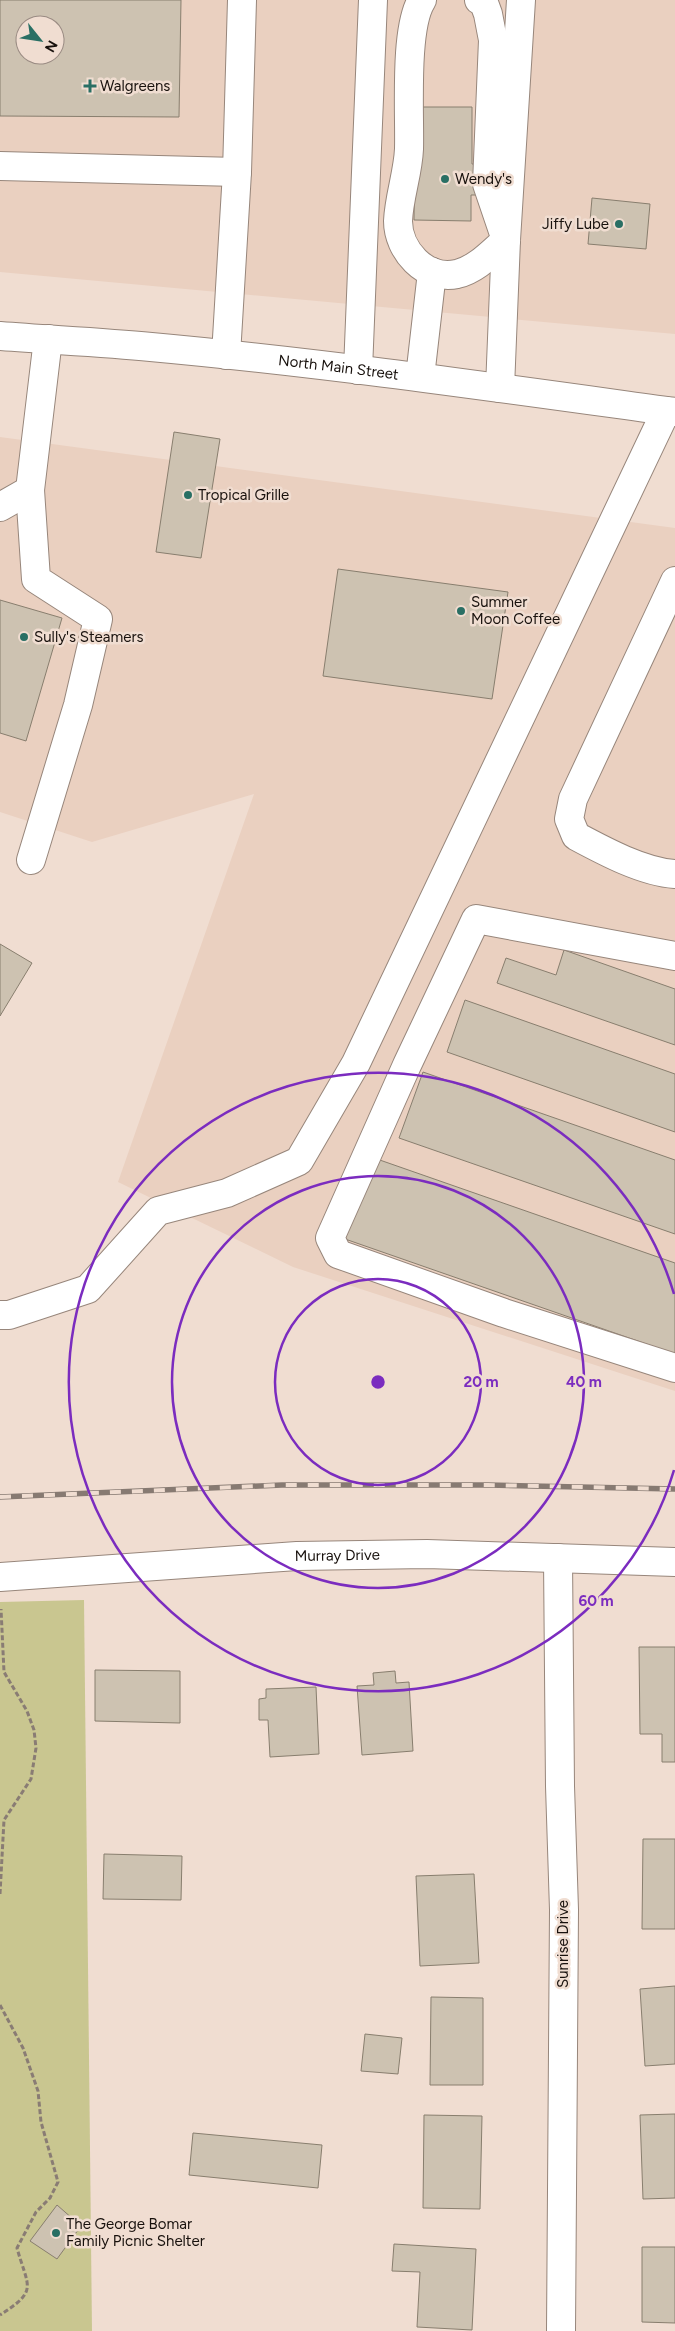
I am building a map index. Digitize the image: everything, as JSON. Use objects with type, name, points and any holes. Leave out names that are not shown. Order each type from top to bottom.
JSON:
[{"type":"street","points":[[226,355],[237,172],[242,0]]},
{"type":"street","points":[[358,370],[373,0]]},
{"type":"street","points":[[422,0],[416,9],[411,34],[409,155],[398,221],[401,240],[410,258],[432,272],[456,274],[477,266],[506,240]]},
{"type":"street","points":[[479,0],[484,3],[488,14],[493,40],[487,184],[506,240]]},
{"type":"street","points":[[500,388],[506,240],[521,0]]},
{"type":"street","points":[[0,166],[237,172]]},
{"type":"street","points":[[420,377],[432,272]]},
{"type":"street","name":"North Main Street","points":[[0,336],[150,347],[420,377],[670,412]]},
{"type":"street","points":[[31,860],[78,705],[98,619],[36,579],[30,490],[48,339]]},
{"type":"street","points":[[0,1315],[9,1315],[88,1289],[158,1211],[227,1193],[299,1161],[356,1063],[609,532],[670,412]]},
{"type":"street","points":[[0,507],[30,490]]},
{"type":"street","points":[[675,581],[573,799],[570,819],[576,836],[603,850],[664,873],[675,874]]},
{"type":"street","points":[[675,956],[476,919],[407,1064],[330,1238],[338,1254],[504,1312],[675,1368]]},
{"type":"street","name":"Murray Drive","points":[[0,1577],[297,1556],[428,1554],[675,1562]]},
{"type":"street","name":"Sunrise Drive","points":[[558,1558],[560,1786],[564,1910],[561,2331]]},
{"type":"path","points":[[0,1601],[4,1672],[27,1711],[34,1730],[36,1748],[31,1780],[4,1820],[0,1894]]},
{"type":"path","points":[[0,2005],[23,2048],[38,2091],[41,2122],[58,2182],[50,2198],[36,2212],[18,2248],[29,2287],[23,2300],[0,2315]]},
{"type":"shaded area","points":[[0,0],[675,0],[675,334],[0,272]]},
{"type":"shaded area","points":[[0,437],[675,528],[675,1391],[293,1267],[118,1182],[254,794],[92,842],[0,812]]},
{"type":"shaded area","points":[[84,1600],[92,2331],[0,2331],[0,1602]]},
{"type":"building","name":"Walgreens","points":[[0,0],[181,0],[179,117],[0,116]]},
{"type":"building","name":"Wendy's","points":[[415,107],[472,107],[472,164],[476,164],[476,195],[471,195],[471,221],[414,220]]},
{"type":"building","name":"Jiffy Lube","points":[[592,198],[650,204],[646,249],[588,244]]},
{"type":"building","name":"Tropical Grille","points":[[174,432],[220,439],[201,558],[156,552]]},
{"type":"building","points":[[338,569],[508,592],[492,699],[323,676]]},
{"type":"building","points":[[0,600],[62,618],[26,741],[0,733]]},
{"type":"building","points":[[0,944],[32,963],[0,1016]]},
{"type":"building","points":[[564,950],[675,989],[675,1045],[497,983],[506,958],[556,975]]},
{"type":"building","points":[[465,1000],[675,1074],[675,1132],[447,1052]]},
{"type":"building","points":[[423,1072],[675,1160],[675,1234],[399,1138]]},
{"type":"building","points":[[374,1158],[675,1263],[675,1354],[345,1239]]},
{"type":"building","points":[[639,1647],[675,1647],[675,1762],[662,1762],[662,1734],[640,1734]]},
{"type":"building","points":[[95,1670],[180,1671],[180,1723],[95,1721]]},
{"type":"building","points":[[395,1671],[396,1683],[409,1682],[413,1751],[362,1755],[357,1686],[374,1685],[373,1673]]},
{"type":"building","points":[[316,1687],[319,1754],[270,1757],[268,1720],[259,1720],[259,1699],[266,1698],[266,1689]]},
{"type":"building","points":[[643,1839],[675,1839],[675,1929],[642,1929]]},
{"type":"building","points":[[104,1854],[182,1856],[181,1900],[103,1899]]},
{"type":"building","points":[[474,1874],[479,1963],[420,1966],[416,1876]]},
{"type":"building","points":[[675,1986],[675,2064],[645,2066],[640,1989]]},
{"type":"building","points":[[431,1997],[483,1998],[483,2085],[430,2085]]},
{"type":"building","points":[[365,2034],[402,2038],[398,2074],[361,2071]]},
{"type":"building","points":[[675,2114],[675,2198],[643,2199],[640,2115]]},
{"type":"building","points":[[424,2115],[482,2116],[480,2209],[423,2208]]},
{"type":"building","points":[[193,2133],[322,2145],[318,2188],[189,2175]]},
{"type":"building","name":"The George Bomar Family Picnic Shelter","points":[[57,2205],[81,2226],[57,2259],[30,2241]]},
{"type":"building","points":[[394,2244],[476,2249],[472,2330],[417,2327],[420,2272],[392,2271]]},
{"type":"building","points":[[642,2247],[675,2247],[675,2323],[642,2322]]},
{"type":"railway","points":[[0,1497],[282,1485],[488,1485],[675,1489]]},
{"type":"place","name":"Walgreens","points":[[90,86]]},
{"type":"place","name":"Wendy's","points":[[445,179]]},
{"type":"place","name":"Jiffy Lube","points":[[619,224]]},
{"type":"place","name":"Tropical Grille","points":[[188,495]]},
{"type":"place","name":"Summer Moon Coffee","points":[[461,611]]},
{"type":"place","name":"Sully's Steamers","points":[[24,637]]},
{"type":"place","name":"The George Bomar Family Picnic Shelter","points":[[56,2233]]}]
